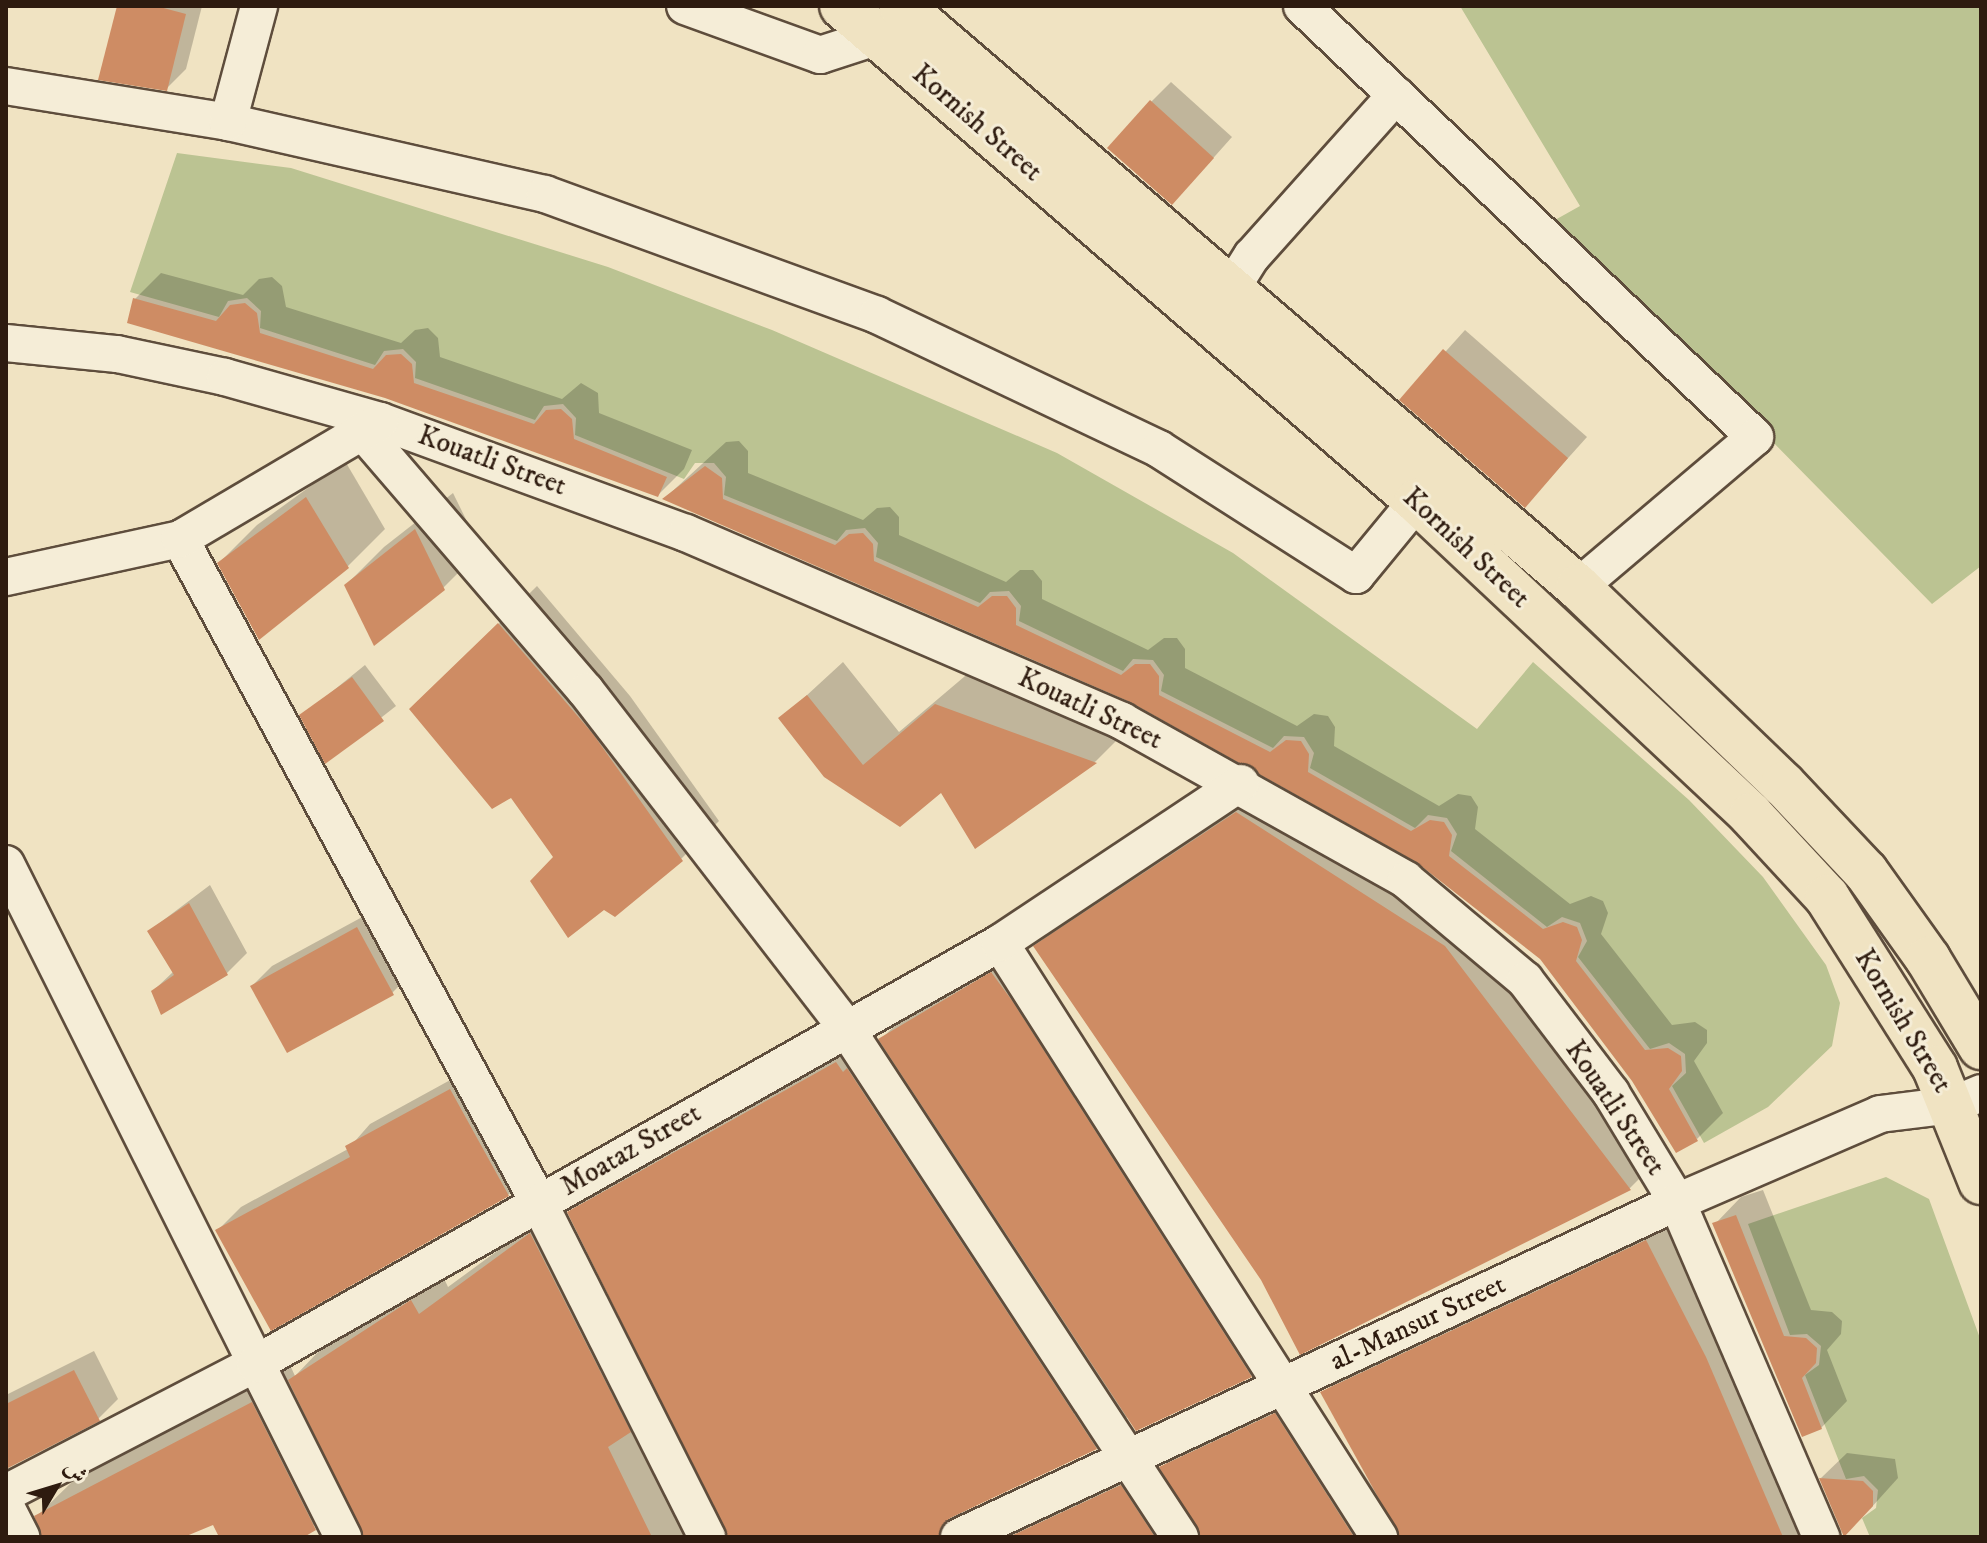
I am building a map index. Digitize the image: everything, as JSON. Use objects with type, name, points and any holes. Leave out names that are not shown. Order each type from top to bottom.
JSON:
[{"type":"main road","name":"Kornish Street","points":[[842,6],[889,22],[1231,289],[1578,587],[1783,784],[1866,872],[1928,959],[1981,1048]]},
{"type":"main road","name":"Kornish Street","points":[[889,22],[1417,501],[1751,815],[1827,897],[1956,1089],[1981,1182]]},
{"type":"street","points":[[228,122],[259,6]]},
{"type":"street","points":[[685,6],[820,55],[889,22]]},
{"type":"street","points":[[1302,6],[1755,437],[1578,587]]},
{"type":"street","points":[[6,86],[228,122],[545,194],[877,315],[1159,449],[1356,575],[1417,501]]},
{"type":"street","points":[[1231,289],[1252,256],[1396,95]]},
{"type":"street","name":"Kouatli Street","points":[[6,343],[117,354],[225,377],[686,533],[1122,721],[1241,783],[1406,880],[1525,980],[1611,1093],[1677,1202],[1821,1537]]},
{"type":"street","points":[[6,577],[180,539],[372,427],[586,691],[846,1028],[1180,1537]]},
{"type":"street","points":[[180,539],[539,1203],[707,1537]]},
{"type":"street","name":"Moataz Street","points":[[6,1493],[255,1364],[1000,943],[1241,783]]},
{"type":"street","points":[[6,864],[343,1537]]},
{"type":"street","points":[[1000,943],[1286,1384],[1379,1537]]},
{"type":"street","name":"al-Mansur Street","points":[[959,1537],[1129,1455],[1677,1202],[1880,1114],[1956,1089],[1981,1048]]},
{"type":"street","points":[[6,1507],[21,1537]]},
{"type":"green space","points":[[1460,6],[1981,6],[1981,566],[1932,604],[1555,220],[1580,206]]},
{"type":"green space","points":[[177,153],[291,168],[608,267],[772,330],[1057,453],[1233,553],[1477,729],[1533,662],[1689,800],[1763,877],[1826,965],[1840,1003],[1832,1046],[1768,1107],[1704,1143],[1672,1086],[1686,1073],[1685,1054],[1669,1043],[1650,1049],[1578,957],[1587,941],[1580,923],[1562,917],[1547,927],[1451,851],[1457,834],[1447,818],[1428,815],[1415,828],[1310,768],[1314,753],[1304,737],[1284,736],[1273,748],[1161,691],[1164,675],[1153,660],[1133,659],[1123,671],[1019,621],[1021,606],[1009,591],[990,592],[980,603],[876,557],[878,543],[865,528],[846,530],[837,541],[724,495],[726,477],[714,463],[695,463],[684,479],[575,435],[576,418],[563,404],[544,406],[535,420],[415,378],[416,362],[403,349],[384,351],[375,365],[260,328],[261,311],[247,298],[228,301],[219,317],[130,292]]},
{"type":"green space","points":[[1886,1177],[1929,1199],[1981,1341],[1981,1537],[1870,1537],[1862,1518],[1876,1508],[1878,1490],[1864,1476],[1846,1479],[1805,1375],[1819,1365],[1821,1346],[1807,1334],[1790,1335],[1748,1224]]},
{"type":"building","points":[[117,6],[156,6],[186,14],[167,91],[98,80]]},
{"type":"building","points":[[1150,100],[1214,158],[1172,205],[1107,148]]},
{"type":"building","points":[[133,298],[216,321],[230,305],[245,303],[257,313],[260,333],[373,369],[386,355],[401,354],[412,364],[414,383],[534,424],[546,410],[561,409],[572,419],[574,439],[667,477],[658,497],[385,398],[127,323]]},
{"type":"building","points":[[1443,349],[1568,458],[1525,508],[1399,400]]},
{"type":"building","points":[[705,466],[722,478],[723,499],[835,545],[849,534],[863,533],[873,544],[874,561],[978,607],[992,596],[1007,596],[1016,608],[1016,625],[1121,675],[1135,664],[1150,664],[1159,676],[1159,695],[1270,752],[1286,740],[1301,741],[1309,754],[1308,772],[1411,831],[1430,820],[1444,822],[1452,835],[1449,856],[1543,929],[1563,922],[1577,927],[1582,940],[1576,961],[1645,1050],[1668,1048],[1681,1056],[1682,1071],[1669,1089],[1698,1141],[1676,1153],[1632,1081],[1540,959],[1416,862],[1130,702],[662,499]]},
{"type":"building","points":[[306,497],[349,568],[259,640],[217,563]]},
{"type":"building","points":[[415,529],[445,590],[374,646],[344,585]]},
{"type":"building","points":[[498,623],[593,734],[683,861],[615,917],[604,910],[568,938],[530,881],[553,857],[511,798],[492,809],[409,709]]},
{"type":"building","points":[[352,677],[384,721],[325,764],[299,715]]},
{"type":"building","points":[[807,695],[863,765],[935,704],[1097,763],[975,849],[941,793],[900,827],[824,777],[778,718]]},
{"type":"building","points":[[1236,812],[1445,946],[1631,1190],[1300,1355],[1261,1280],[1033,946]]},
{"type":"building","points":[[189,903],[228,975],[161,1015],[151,991],[174,975],[147,931]]},
{"type":"building","points":[[357,927],[394,995],[287,1053],[250,986]]},
{"type":"building","points":[[991,972],[1252,1377],[1136,1431],[878,1039]]},
{"type":"building","points":[[836,1062],[843,1072],[847,1068],[1097,1449],[950,1518],[938,1537],[728,1537],[567,1212]]},
{"type":"building","points":[[450,1089],[509,1196],[271,1331],[215,1230],[350,1157],[345,1146]]},
{"type":"building","points":[[1736,1215],[1784,1336],[1806,1338],[1817,1348],[1816,1363],[1802,1378],[1822,1429],[1802,1437],[1712,1223]]},
{"type":"building","points":[[530,1233],[631,1432],[608,1447],[652,1537],[364,1537],[288,1380],[411,1300],[419,1314]]},
{"type":"building","points":[[1646,1240],[1706,1357],[1783,1537],[1400,1537],[1320,1392]]},
{"type":"building","points":[[74,1370],[100,1421],[6,1469],[6,1404]]},
{"type":"building","points":[[252,1402],[316,1530],[304,1537],[219,1537],[213,1525],[184,1537],[42,1537],[34,1516]]},
{"type":"building","points":[[1275,1413],[1354,1537],[1201,1537],[1159,1467]]},
{"type":"building","points":[[1819,1478],[1863,1481],[1873,1491],[1873,1506],[1844,1537]]},
{"type":"building","points":[[1121,1485],[1155,1537],[1009,1537]]}]
